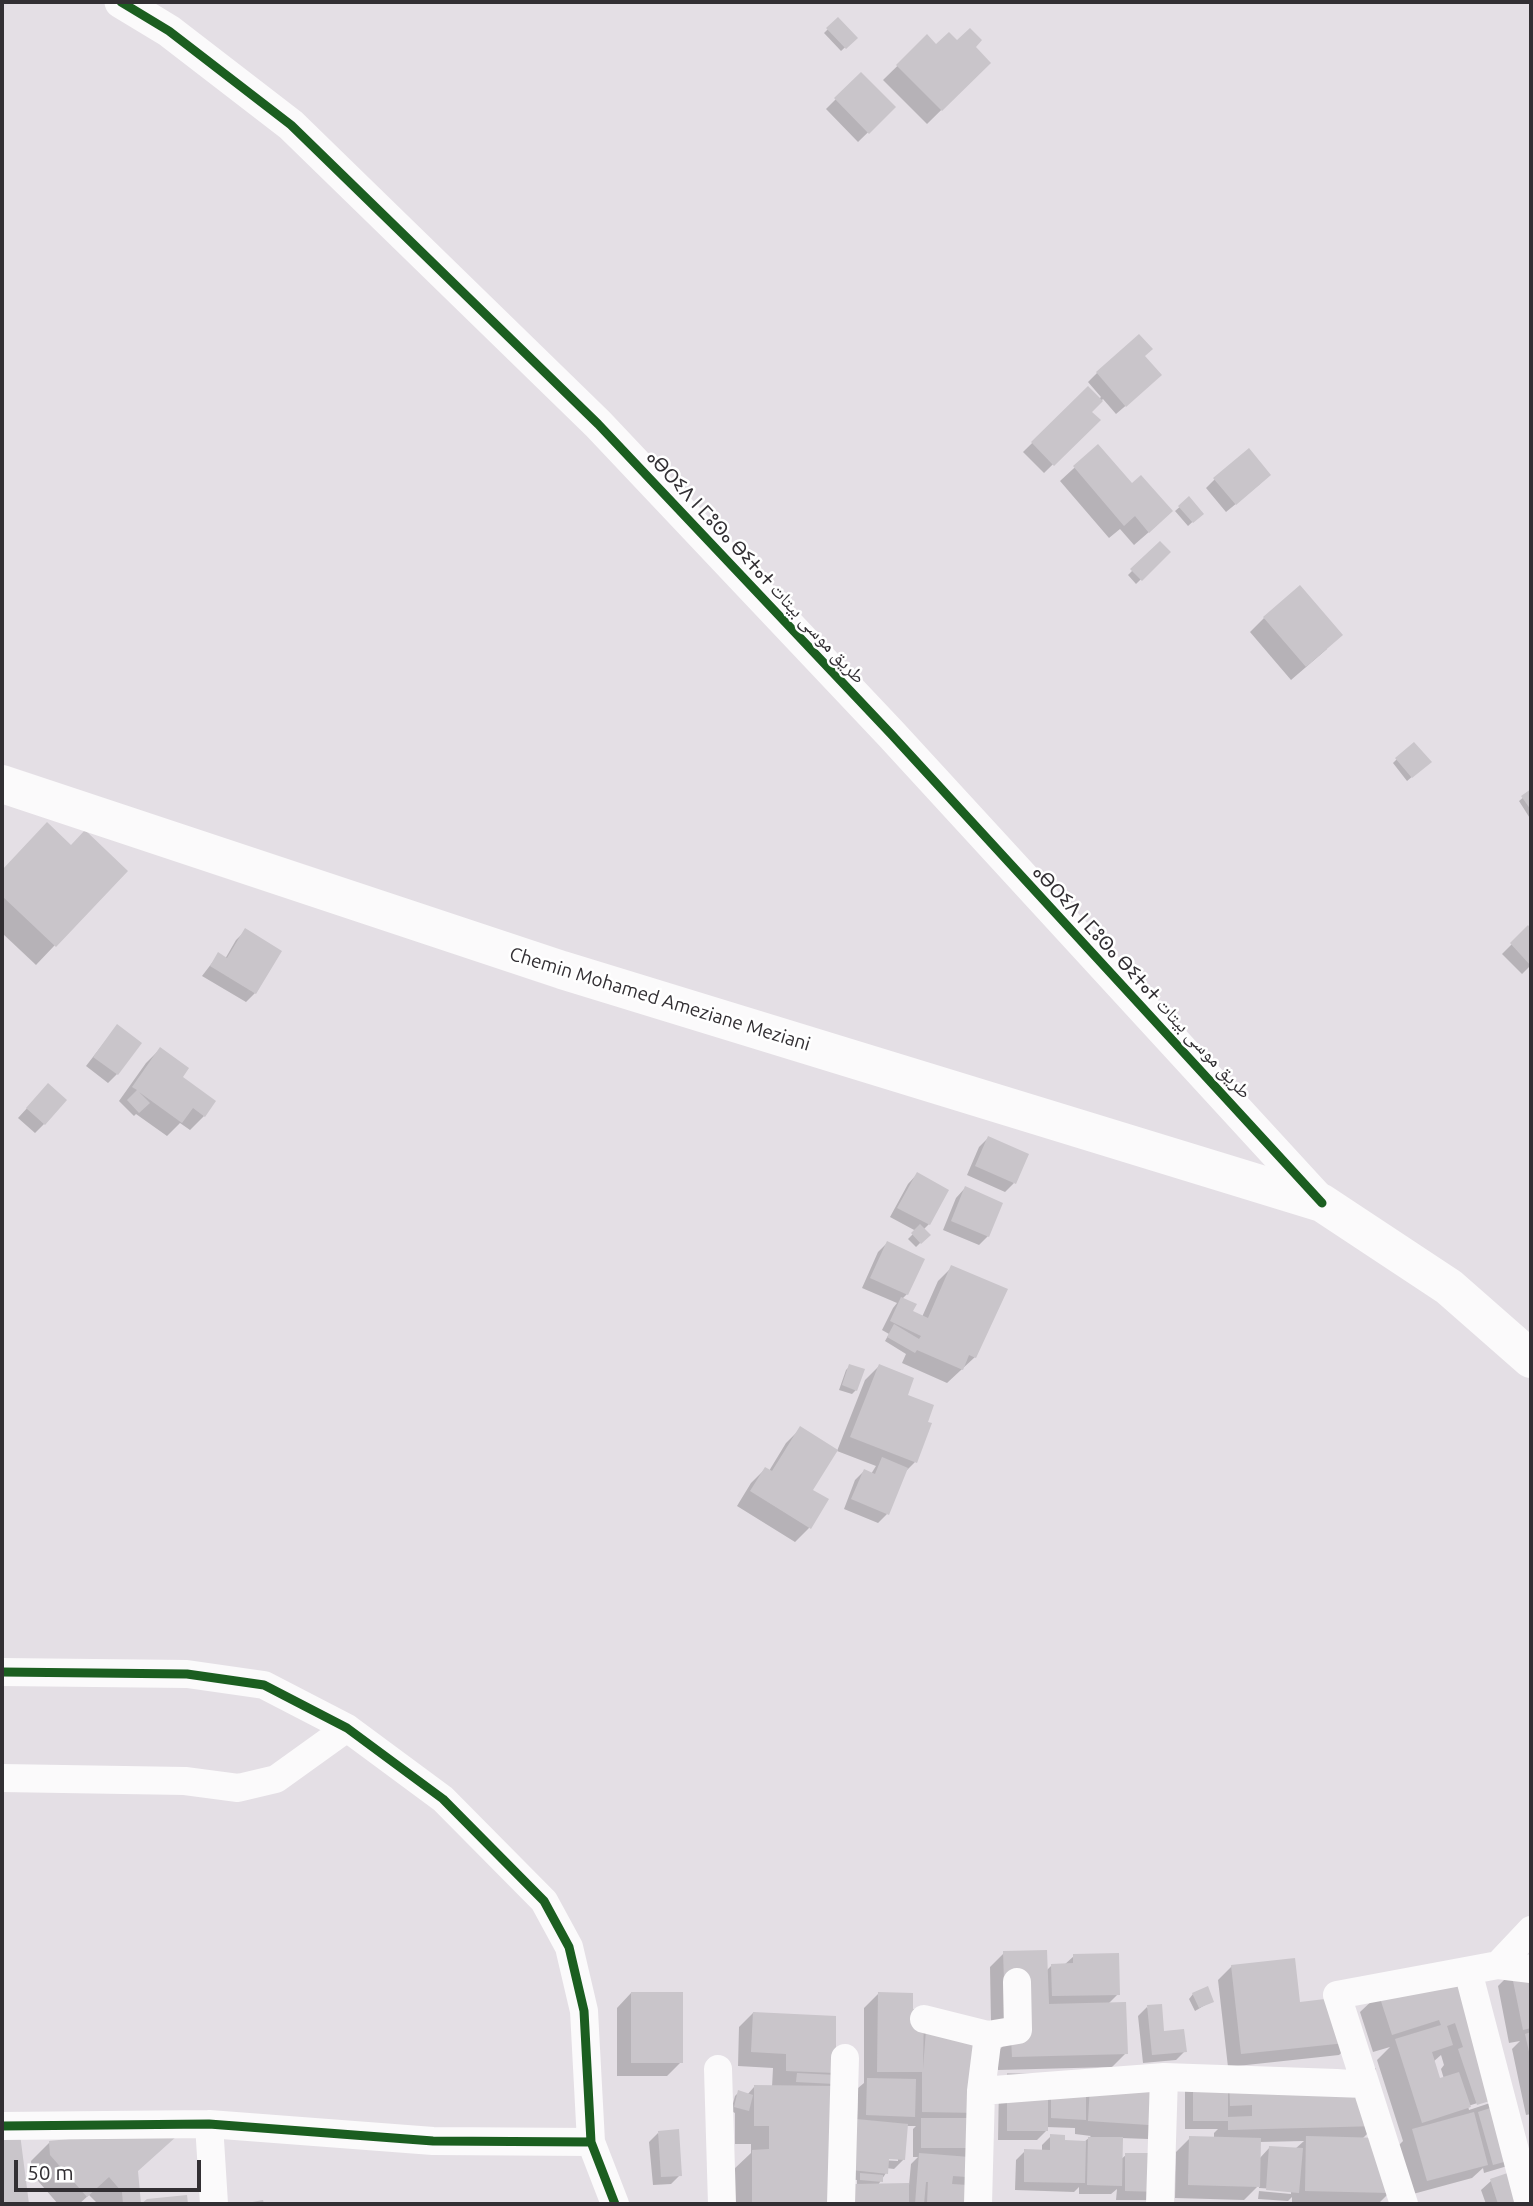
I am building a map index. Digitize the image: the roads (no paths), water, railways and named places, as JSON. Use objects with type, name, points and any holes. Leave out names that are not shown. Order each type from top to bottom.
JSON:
[{"type":"main road","name":"Chemin Mohamed Ameziane Meziani","points":[[2,784],[562,970],[1322,1203],[1448,1287],[1531,1359]]},
{"type":"street","name":"ⴰⴱⵔⵉⴷ ⵏ ⵎⵓⵙⴰ ⴱⵉⵜⴰⵜ طريق موسى بيتات","points":[[121,2],[169,31],[290,125],[598,424],[900,745],[1322,1203]]},
{"type":"street","points":[[2,1672],[187,1674],[264,1685],[347,1728],[443,1799],[544,1901],[569,1947],[584,2011],[591,2142],[615,2204]]},
{"type":"street","points":[[2,1778],[185,1781],[238,1788],[276,1779],[347,1728]]},
{"type":"street","points":[[1498,1965],[1531,1930]]},
{"type":"street","points":[[1404,2204],[1336,1995],[1498,1965],[1531,1969]]},
{"type":"street","points":[[1468,1971],[1529,2204]]},
{"type":"street","points":[[924,2019],[988,2035],[1018,2030],[1017,1982]]},
{"type":"street","points":[[978,2204],[981,2091],[988,2035]]},
{"type":"street","points":[[841,2204],[845,2058]]},
{"type":"street","points":[[718,2068],[722,2204]]},
{"type":"street","points":[[981,2091],[1164,2077],[1365,2084]]},
{"type":"street","points":[[1160,2204],[1164,2077]]},
{"type":"street","points":[[2,2126],[209,2124],[433,2141],[591,2142]]},
{"type":"street","points":[[209,2124],[214,2204]]}]
